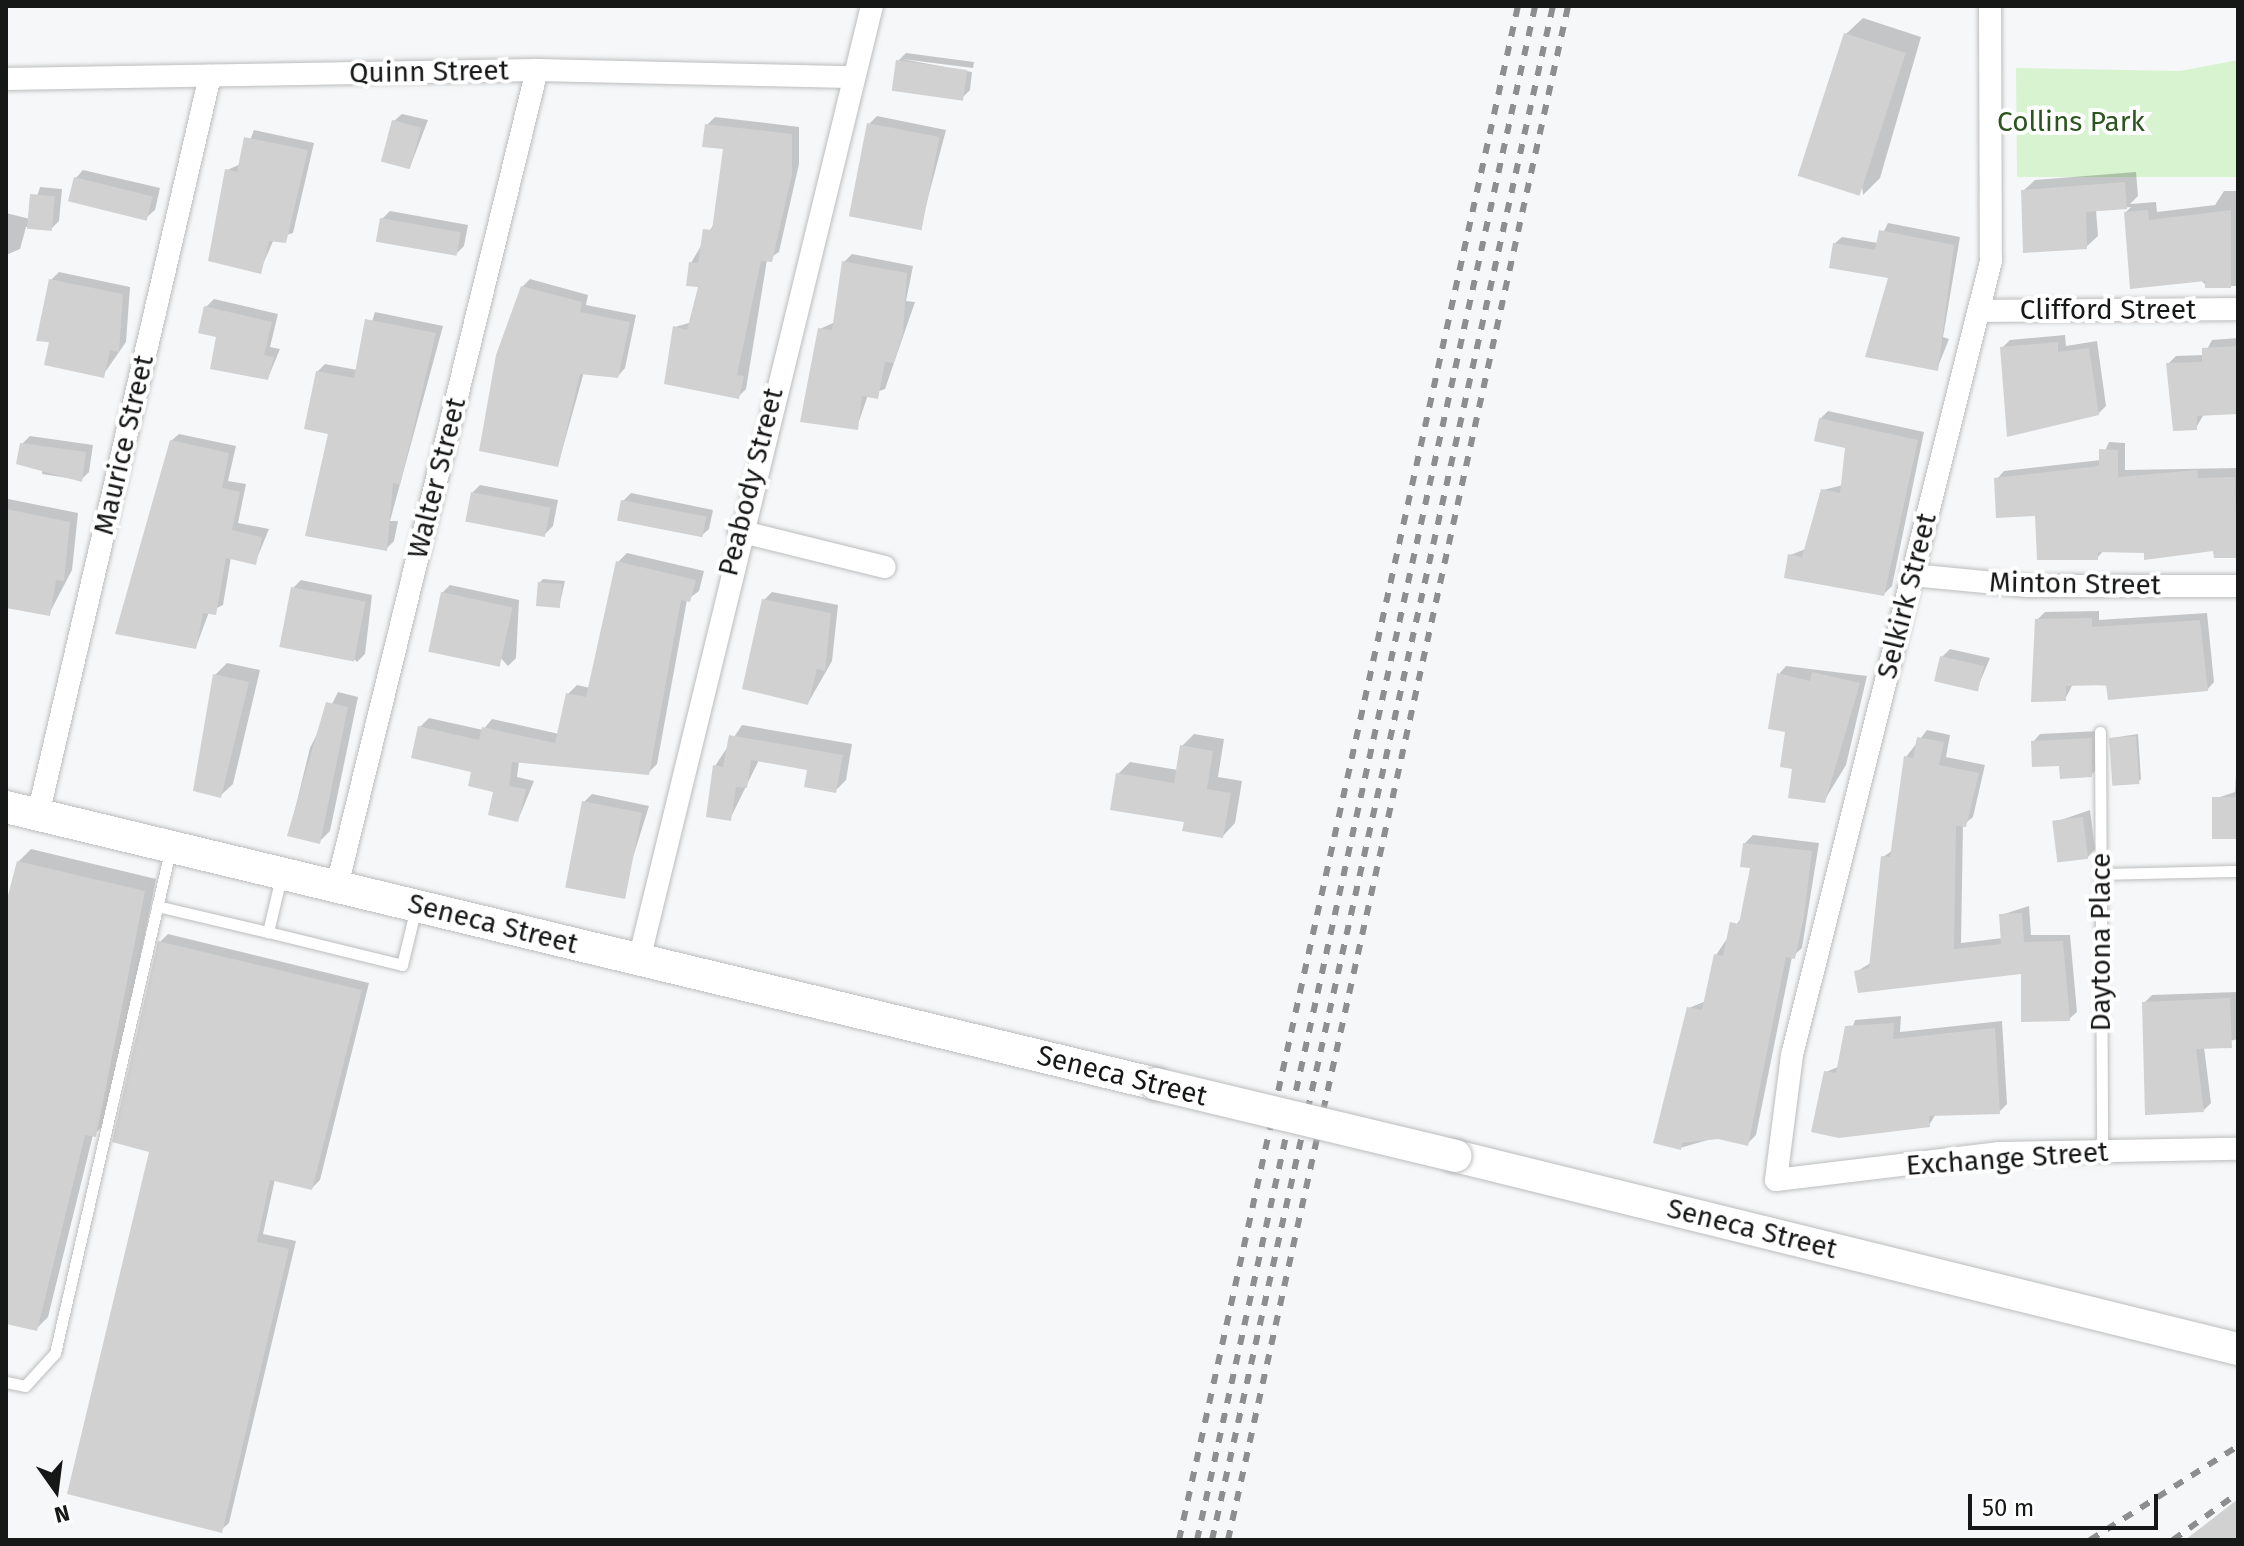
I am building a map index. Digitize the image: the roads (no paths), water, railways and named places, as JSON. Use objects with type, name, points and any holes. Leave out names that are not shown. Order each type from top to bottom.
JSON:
[{"type":"main road","name":"Seneca Street","points":[[6,807],[1455,1156],[2238,1349]]},
{"type":"street","name":"Peabody Street","points":[[639,960],[739,531],[851,77],[872,6]]},
{"type":"street","name":"Selkirk Street","points":[[1776,1180],[1792,1055],[1991,261],[1990,6]]},
{"type":"street","name":"Quinn Street","points":[[6,79],[537,70],[851,77]]},
{"type":"street","name":"Walter Street","points":[[337,886],[537,70]]},
{"type":"street","name":"Maurice Street","points":[[38,815],[210,76]]},
{"type":"street","name":"Clifford Street","points":[[1979,311],[2238,309]]},
{"type":"street","points":[[739,531],[885,567]]},
{"type":"street","name":"Minton Street","points":[[1912,575],[2027,586],[2238,586]]},
{"type":"street","name":"Exchange Street","points":[[1776,1180],[1999,1153],[2238,1149]]},
{"type":"lane","name":"Daytona Place","points":[[2100,732],[2102,1151]]},
{"type":"lane","points":[[6,1382],[25,1386],[55,1353],[171,846]]},
{"type":"lane","points":[[2101,874],[2238,871]]},
{"type":"lane","points":[[268,932],[282,872]]},
{"type":"lane","points":[[157,906],[402,965],[417,905]]},
{"type":"railway","points":[[1179,1540],[1518,6]]},
{"type":"railway","points":[[1197,1540],[1535,6]]},
{"type":"railway","points":[[1212,1540],[1553,6]]},
{"type":"railway","points":[[1228,1540],[1568,6]]},
{"type":"railway","points":[[2090,1540],[2238,1446]]},
{"type":"railway","points":[[2173,1540],[2238,1493]]},
{"type":"park label","name":"Collins Park","points":[[2071,122]]}]
